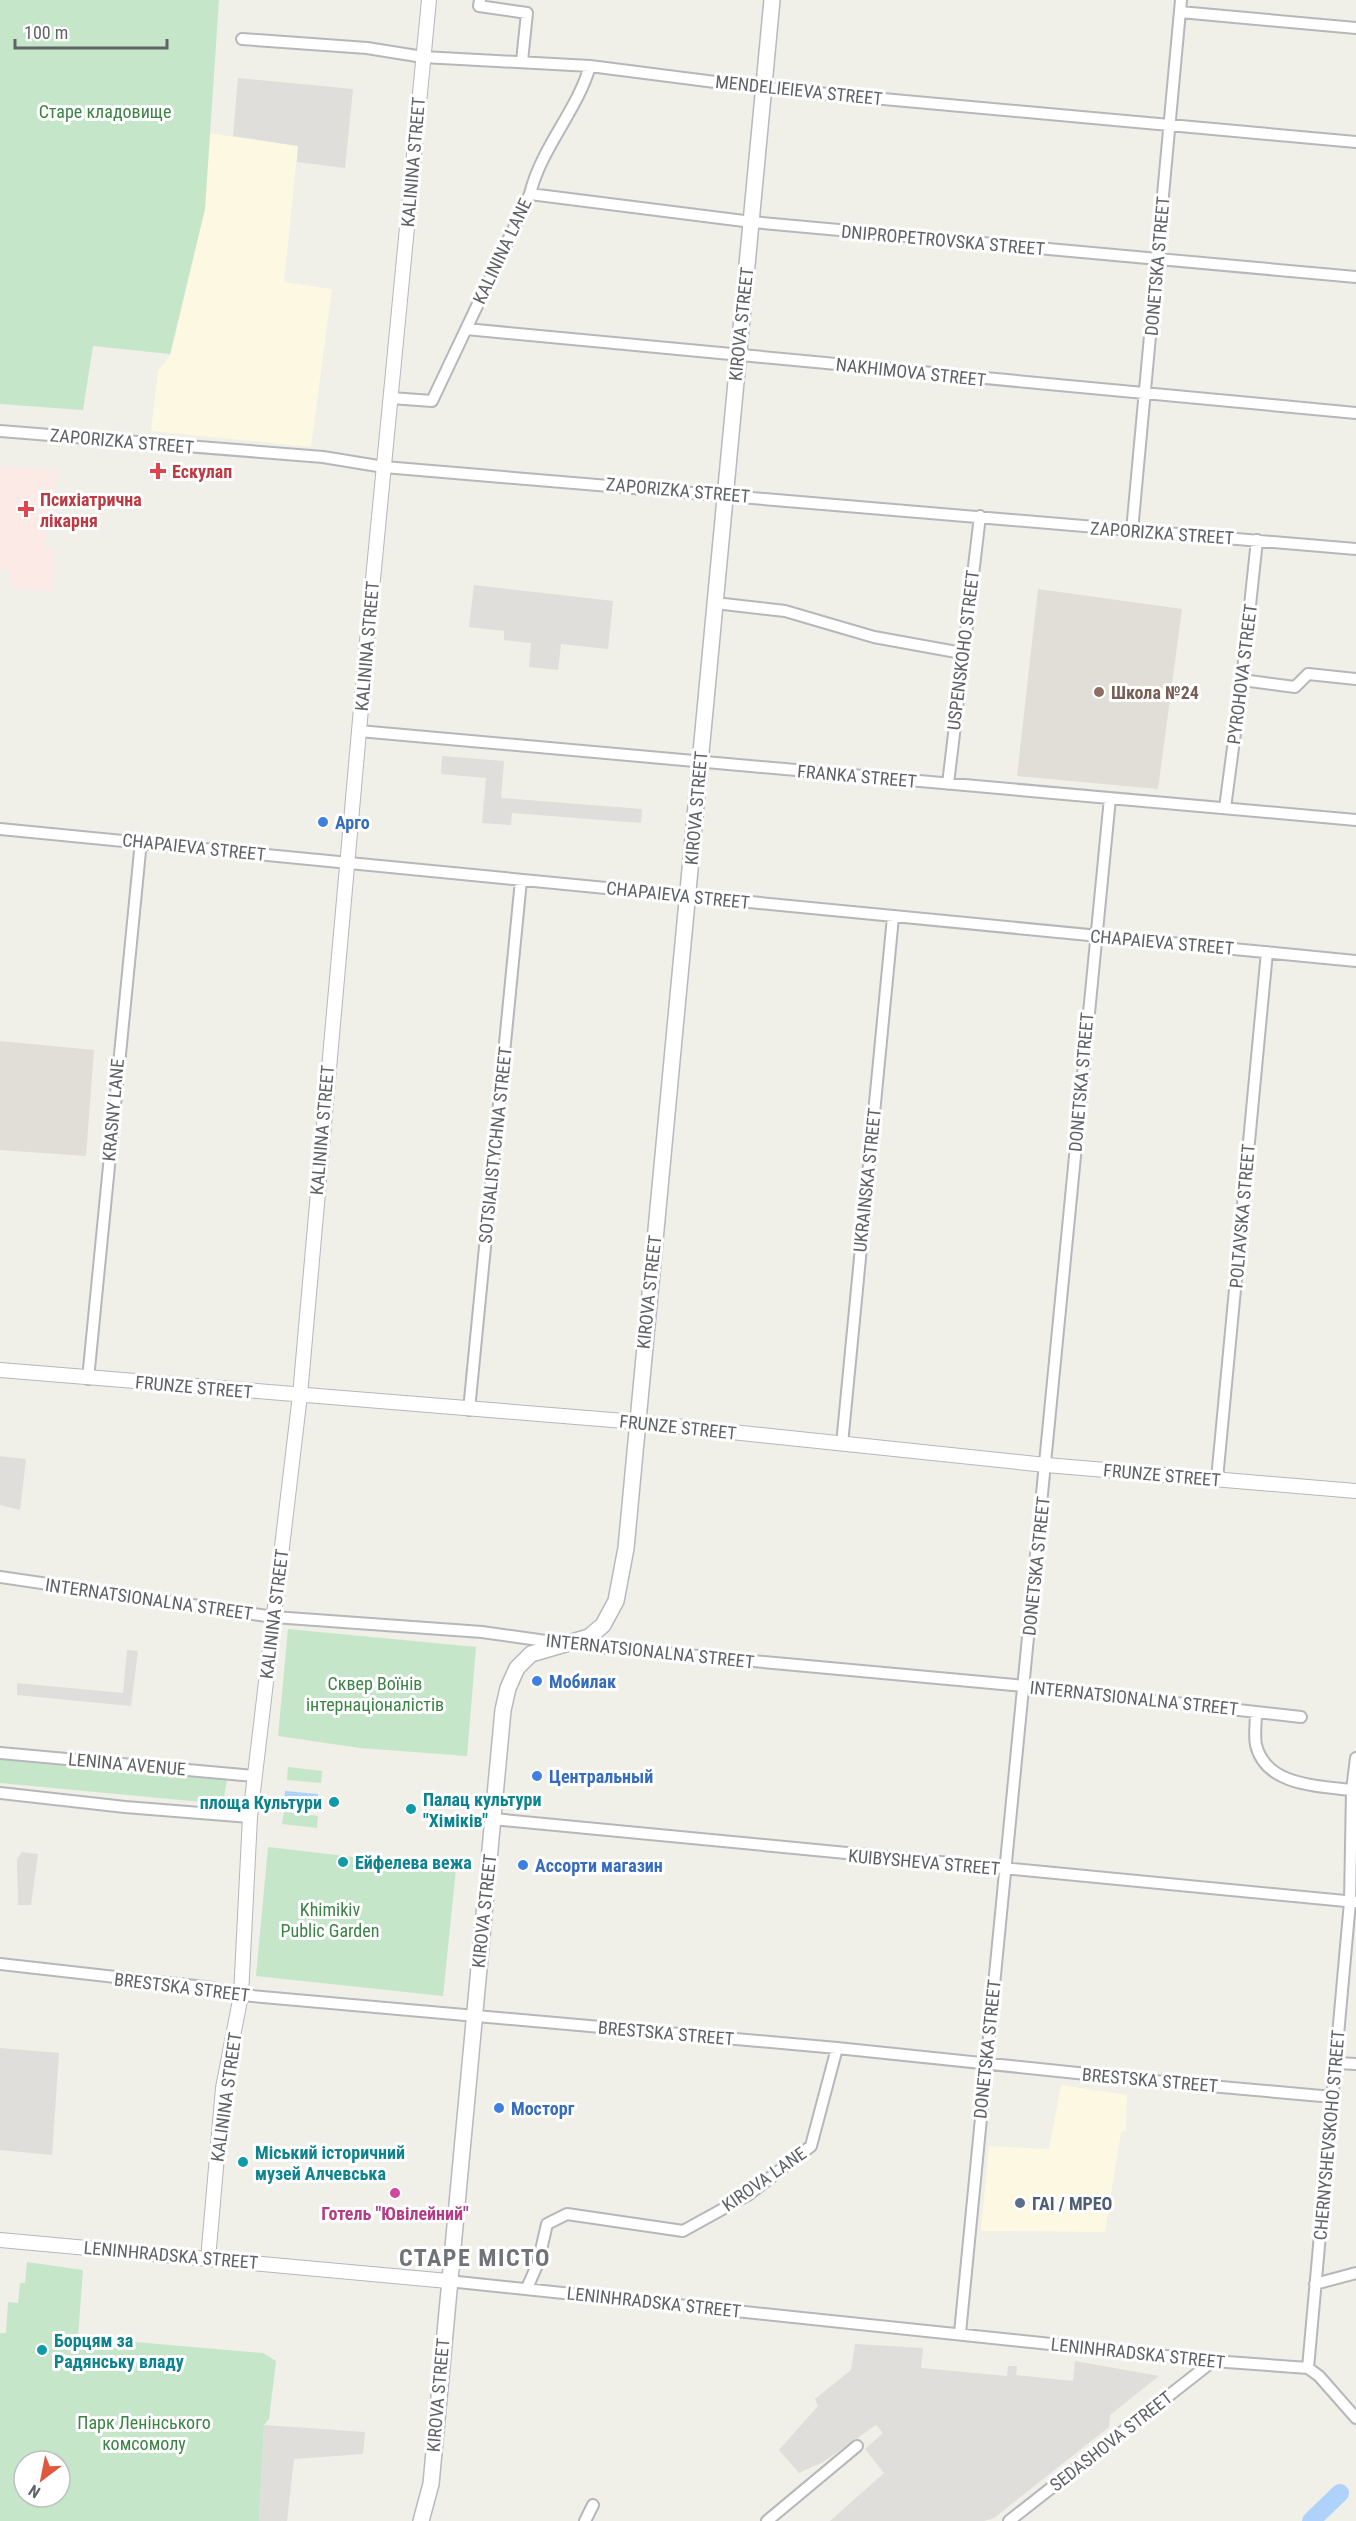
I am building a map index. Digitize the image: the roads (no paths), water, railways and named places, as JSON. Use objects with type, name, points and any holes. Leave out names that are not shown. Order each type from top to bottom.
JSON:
[{"type":"main road","name":"KIROVA STREET","points":[[421,2521],[431,2484],[448,2281],[503,1710],[508,1688],[517,1668],[531,1654],[589,1637],[603,1625],[616,1601],[626,1548],[772,0]]},
{"type":"street","name":"KALININA STREET","points":[[208,2259],[223,2088],[241,1995],[254,1776],[300,1395],[359,731],[429,0]]},
{"type":"street","points":[[480,0],[479,6],[527,13],[522,61]]},
{"type":"street","name":"DONETSKA STREET","points":[[1131,531],[1146,395],[1181,0]]},
{"type":"street","points":[[1180,12],[1356,28]]},
{"type":"street","name":"MENDELIEIEVA STREET","points":[[242,39],[367,48],[423,57],[590,66],[762,88],[1356,142]]},
{"type":"street","name":"KALININA LANE","points":[[391,398],[432,401],[530,194],[534,175],[579,94],[590,66]]},
{"type":"street","name":"DNIPROPETROVSKA STREET","points":[[530,194],[752,222],[1356,278]]},
{"type":"street","name":"NAKHIMOVA STREET","points":[[466,329],[1146,395],[1356,413]]},
{"type":"street","name":"ZAPORIZKA STREET","points":[[0,431],[323,457],[384,466],[1356,549]]},
{"type":"street","name":"USPENSKOHO STREET","points":[[948,784],[980,516]]},
{"type":"street","name":"PYROHOVA STREET","points":[[1225,808],[1257,540]]},
{"type":"street","points":[[715,603],[785,611],[874,637],[962,653]]},
{"type":"street","points":[[1242,680],[1295,687],[1308,674],[1356,680]]},
{"type":"street","name":"FRANKA STREET","points":[[359,731],[1356,820]]},
{"type":"street","name":"DONETSKA STREET","points":[[960,2333],[1003,1870],[1024,1686],[1110,798]]},
{"type":"street","name":"CHAPAIEVA STREET","points":[[0,829],[1356,961]]},
{"type":"street","name":"KRASNY LANE","points":[[88,1378],[141,841]]},
{"type":"street","name":"SOTSIALISTYCHNA STREET","points":[[469,1410],[521,880]]},
{"type":"street","name":"UKRAINSKA STREET","points":[[842,1444],[893,917]]},
{"type":"street","name":"POLTAVSKA STREET","points":[[1217,1479],[1267,952]]},
{"type":"street","name":"FRUNZE STREET","points":[[0,1371],[637,1422],[1046,1465],[1356,1491]]},
{"type":"street","name":"INTERNATSIONALNA STREET","points":[[0,1577],[274,1617],[482,1632],[567,1644],[1024,1686],[1301,1717]]},
{"type":"street","points":[[1256,1712],[1256,1747],[1262,1759],[1272,1770],[1305,1784],[1352,1790]]},
{"type":"street","name":"LENINA AVENUE","points":[[0,1753],[254,1776]]},
{"type":"street","name":"CHERNYSHEVSKOHO STREET","points":[[1308,2368],[1353,1902],[1352,1790],[1356,1758]]},
{"type":"street","points":[[0,1793],[125,1807],[250,1817]]},
{"type":"street","name":"KUIBYSHEVA STREET","points":[[493,1819],[1353,1902]]},
{"type":"street","name":"BRESTSKA STREET","points":[[0,1964],[213,1988],[241,1995],[837,2048],[1333,2097]]},
{"type":"street","name":"KIROVA LANE","points":[[527,2288],[538,2263],[547,2224],[567,2214],[683,2231],[748,2195],[811,2146],[837,2048]]},
{"type":"street","points":[[1336,2063],[1356,2064]]},
{"type":"street","name":"LENINHRADSKA STREET","points":[[0,2240],[527,2288],[1213,2361],[1308,2368]]},
{"type":"street","points":[[1315,2284],[1356,2272]]},
{"type":"street","name":"SEDASHOVA STREET","points":[[1009,2521],[1213,2361]]},
{"type":"street","points":[[1308,2368],[1319,2376],[1356,2418]]},
{"type":"street","points":[[767,2521],[857,2446]]},
{"type":"street","points":[[585,2521],[593,2505]]},
{"type":"water","points":[[285,1791],[318,1794],[317,1805],[284,1802]]},
{"type":"waterway","points":[[1311,2521],[1340,2493]]},
{"type":"place","name":"Ескулап","points":[[158,471]]},
{"type":"place","name":"Психіатрична лікарня","points":[[26,509]]},
{"type":"place","name":"Школа №24","points":[[1099,692]]},
{"type":"place","name":"Арго","points":[[323,822]]},
{"type":"place","name":"Мобилак","points":[[537,1681]]},
{"type":"place","name":"Центральный","points":[[537,1776]]},
{"type":"place","name":"площа Культури","points":[[334,1802]]},
{"type":"place","name":"Палац культури \"Хіміків\"","points":[[411,1809]]},
{"type":"place","name":"Ейфелева вежа","points":[[343,1862]]},
{"type":"place","name":"Ассорти магазин","points":[[523,1865]]},
{"type":"place","name":"Мосторг","points":[[499,2108]]},
{"type":"place","name":"Міський історичний музей Алчевська","points":[[243,2162]]},
{"type":"place","name":"Готель \"Ювілейний\"","points":[[395,2193]]},
{"type":"place","name":"ГАІ / МРЕО","points":[[1020,2203]]},
{"type":"place","name":"Борцям за Радянську владу","points":[[42,2350]]},
{"type":"district","name":"СТАРЕ МІСТО","points":[[475,2258]]},
{"type":"park label","name":"Старе кладовище","points":[[105,111]]},
{"type":"park label","name":"Сквер Воїнів інтернаціоналістів","points":[[375,1693]]},
{"type":"park label","name":"Khimikiv Public Garden","points":[[330,1919]]},
{"type":"park label","name":"Парк Ленінського комсомолу","points":[[144,2432]]}]
